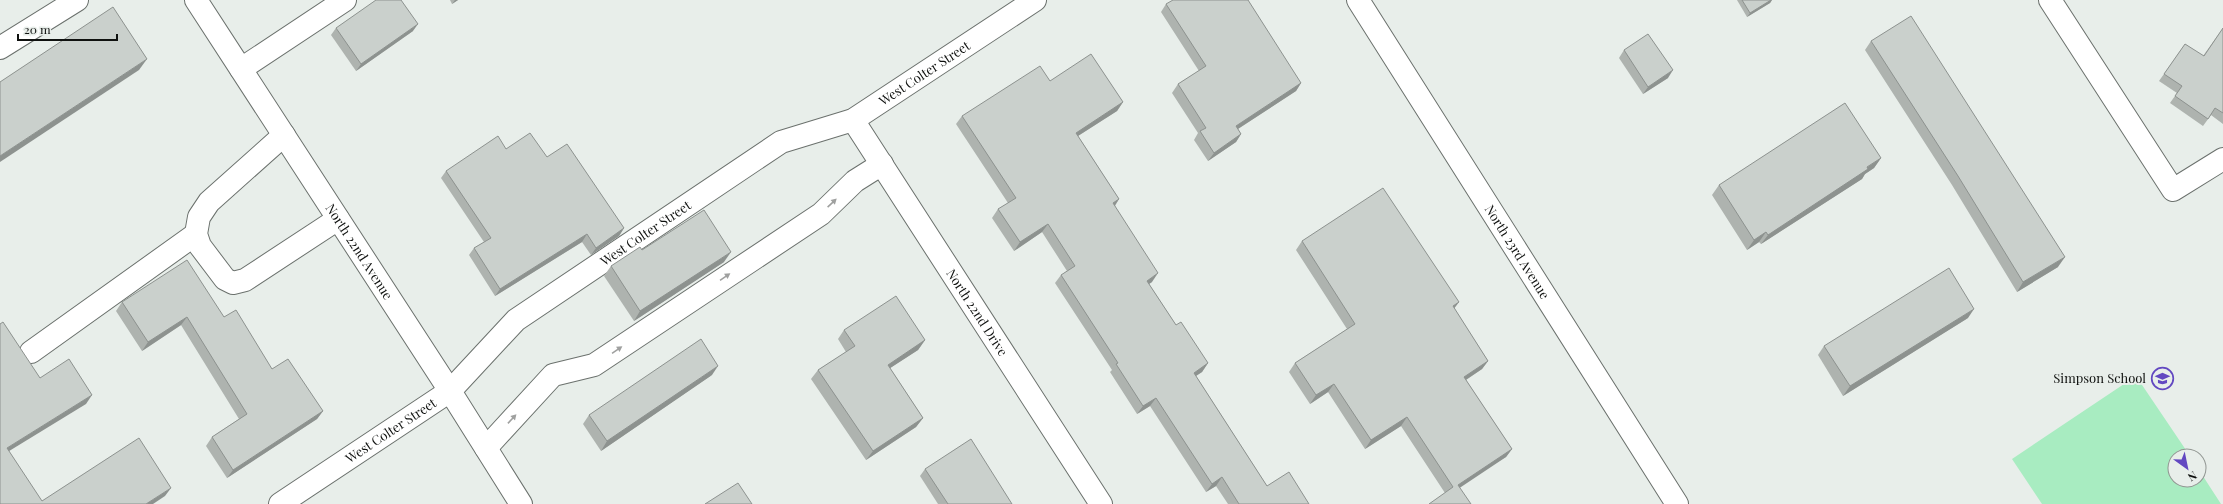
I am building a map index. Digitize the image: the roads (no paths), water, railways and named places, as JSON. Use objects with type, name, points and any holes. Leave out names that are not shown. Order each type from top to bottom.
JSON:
[{"type":"street","points":[[0,48],[77,0]]},
{"type":"street","name":"North 22nd Avenue","points":[[196,0],[450,391],[521,504]]},
{"type":"street","points":[[241,69],[345,0]]},
{"type":"street","name":"North 23rd Avenue","points":[[1358,0],[1677,504]]},
{"type":"street","name":"West Colter Street","points":[[280,504],[450,391],[516,320],[781,142],[853,120],[1031,1]]},
{"type":"street","points":[[2055,2],[2173,190],[2223,159]]},
{"type":"street","name":"North 22nd Drive","points":[[853,120],[1101,504]]},
{"type":"street","points":[[284,135],[209,202],[199,217],[196,234],[200,246],[226,279],[234,283],[246,280],[338,219]]},
{"type":"street","points":[[486,448],[553,375],[594,365],[821,214],[855,182],[882,164]]},
{"type":"street","points":[[31,352],[196,234]]},
{"type":"place","name":"Simpson School","points":[[2162,378]]}]
